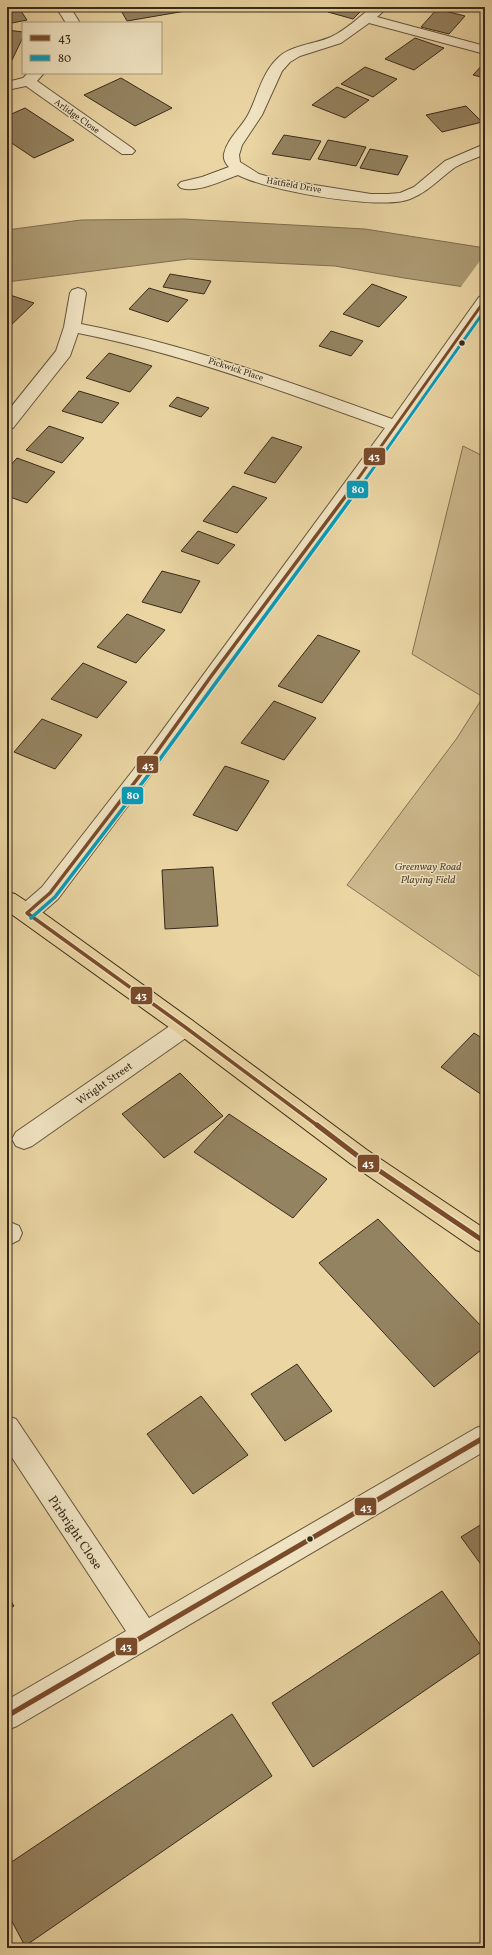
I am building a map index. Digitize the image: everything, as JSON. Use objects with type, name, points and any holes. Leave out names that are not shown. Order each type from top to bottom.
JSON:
[{"type":"main road","points":[[7,900],[27,912],[185,1027],[359,1157],[485,1242]]},
{"type":"street","points":[[63,7],[72,22]]},
{"type":"street","points":[[186,185],[206,181],[239,169],[233,163],[231,155],[235,145],[255,115],[275,70],[290,56],[336,40],[381,7]]},
{"type":"street","points":[[366,18],[485,50]]},
{"type":"street","points":[[7,86],[32,77]]},
{"type":"street","name":"Arlidge Close","points":[[32,77],[127,151]]},
{"type":"street","name":"Hatfield Drive","points":[[239,169],[254,177],[275,183],[371,199],[388,199],[403,197],[419,190],[450,164],[485,149]]},
{"type":"street","points":[[7,424],[64,352],[72,327],[78,293]]},
{"type":"street","points":[[27,912],[50,893],[141,774],[396,426],[485,300]]},
{"type":"street","name":"Pickwick Place","points":[[72,327],[115,334],[223,364],[396,426]]},
{"type":"street","name":"Wright Street","points":[[24,1139],[185,1027]]},
{"type":"street","name":"Pirbright Close","points":[[7,1428],[144,1635]]},
{"type":"street","points":[[7,1716],[485,1437]]},
{"type":"green space","name":"Greenway Road Playing Field","points":[[463,446],[485,457],[485,980],[347,885],[457,738],[483,697],[412,654]]},
{"type":"shaded area","points":[[184,219],[365,229],[485,248],[485,290],[335,266],[188,259],[7,282],[7,230],[81,220]]},
{"type":"pier","points":[[485,254],[485,292],[460,288]]},
{"type":"building","points":[[7,7],[12,12],[21,11],[27,20],[7,24]]},
{"type":"building","points":[[119,7],[209,7],[127,21]]},
{"type":"building","points":[[334,7],[365,7],[353,19],[328,12]]},
{"type":"building","points":[[437,9],[465,16],[449,34],[421,27]]},
{"type":"building","points":[[7,30],[22,32],[22,39],[12,60],[7,59]]},
{"type":"building","points":[[415,38],[444,48],[414,70],[385,59]]},
{"type":"building","points":[[485,62],[485,78],[473,75]]},
{"type":"building","points":[[365,67],[397,79],[373,97],[341,84]]},
{"type":"building","points":[[121,78],[172,108],[135,126],[84,95]]},
{"type":"building","points":[[337,87],[369,100],[345,118],[312,105]]},
{"type":"building","points":[[466,106],[482,122],[442,132],[426,115]]},
{"type":"building","points":[[25,108],[74,140],[34,158],[7,140],[7,116]]},
{"type":"building","points":[[284,135],[321,141],[310,160],[272,154]]},
{"type":"building","points":[[328,140],[366,147],[356,166],[318,159]]},
{"type":"building","points":[[370,149],[408,156],[398,175],[360,168]]},
{"type":"building","points":[[170,274],[211,281],[204,294],[163,287]]},
{"type":"building","points":[[372,284],[407,297],[379,327],[343,314]]},
{"type":"building","points":[[149,288],[188,300],[168,322],[129,309]]},
{"type":"building","points":[[7,294],[34,303],[7,329]]},
{"type":"building","points":[[331,331],[363,341],[351,356],[319,346]]},
{"type":"building","points":[[109,353],[152,366],[130,392],[86,378]]},
{"type":"building","points":[[79,391],[119,403],[102,423],[62,411]]},
{"type":"building","points":[[177,397],[209,408],[201,417],[169,406]]},
{"type":"building","points":[[49,426],[84,438],[62,463],[26,450]]},
{"type":"building","points":[[272,437],[302,447],[275,483],[244,473]]},
{"type":"building","points":[[17,458],[55,472],[27,503],[7,496],[7,469]]},
{"type":"building","points":[[233,486],[267,498],[237,533],[203,521]]},
{"type":"building","points":[[198,531],[235,545],[218,564],[181,551]]},
{"type":"building","points":[[162,571],[200,581],[181,613],[142,602]]},
{"type":"building","points":[[127,614],[165,630],[136,663],[97,647]]},
{"type":"building","points":[[318,635],[360,651],[322,703],[278,686]]},
{"type":"building","points":[[83,663],[127,682],[97,718],[51,699]]},
{"type":"building","points":[[274,701],[316,718],[284,760],[241,743]]},
{"type":"building","points":[[42,719],[82,735],[55,769],[14,752]]},
{"type":"building","points":[[225,766],[269,781],[237,831],[193,815]]},
{"type":"building","points":[[213,867],[218,926],[165,929],[162,870]]},
{"type":"building","points":[[474,1033],[485,1040],[485,1097],[441,1067]]},
{"type":"building","points":[[180,1073],[223,1116],[164,1158],[122,1114]]},
{"type":"building","points":[[229,1114],[327,1179],[293,1218],[194,1152]]},
{"type":"building","points":[[378,1219],[485,1330],[485,1347],[434,1387],[319,1263]]},
{"type":"building","points":[[297,1364],[332,1411],[285,1441],[251,1394]]},
{"type":"building","points":[[201,1396],[248,1455],[193,1494],[147,1434]]},
{"type":"building","points":[[485,1522],[485,1570],[461,1537]]},
{"type":"building","points":[[442,1591],[484,1650],[313,1767],[272,1703]]},
{"type":"building","points":[[7,1595],[14,1606],[7,1610]]},
{"type":"building","points":[[232,1714],[272,1776],[25,1946],[7,1912],[7,1865]]},
{"type":"transit line","name":"43","points":[[27,913],[50,893],[141,774],[212,675],[353,486],[485,300]]},
{"type":"transit line","name":"80","points":[[31,918],[55,897],[146,778],[217,679],[358,489],[485,310]]},
{"type":"transit line","name":"43","points":[[27,913],[185,1027],[359,1157],[485,1242]]},
{"type":"transit line","name":"43","points":[[7,1716],[485,1437]]}]
